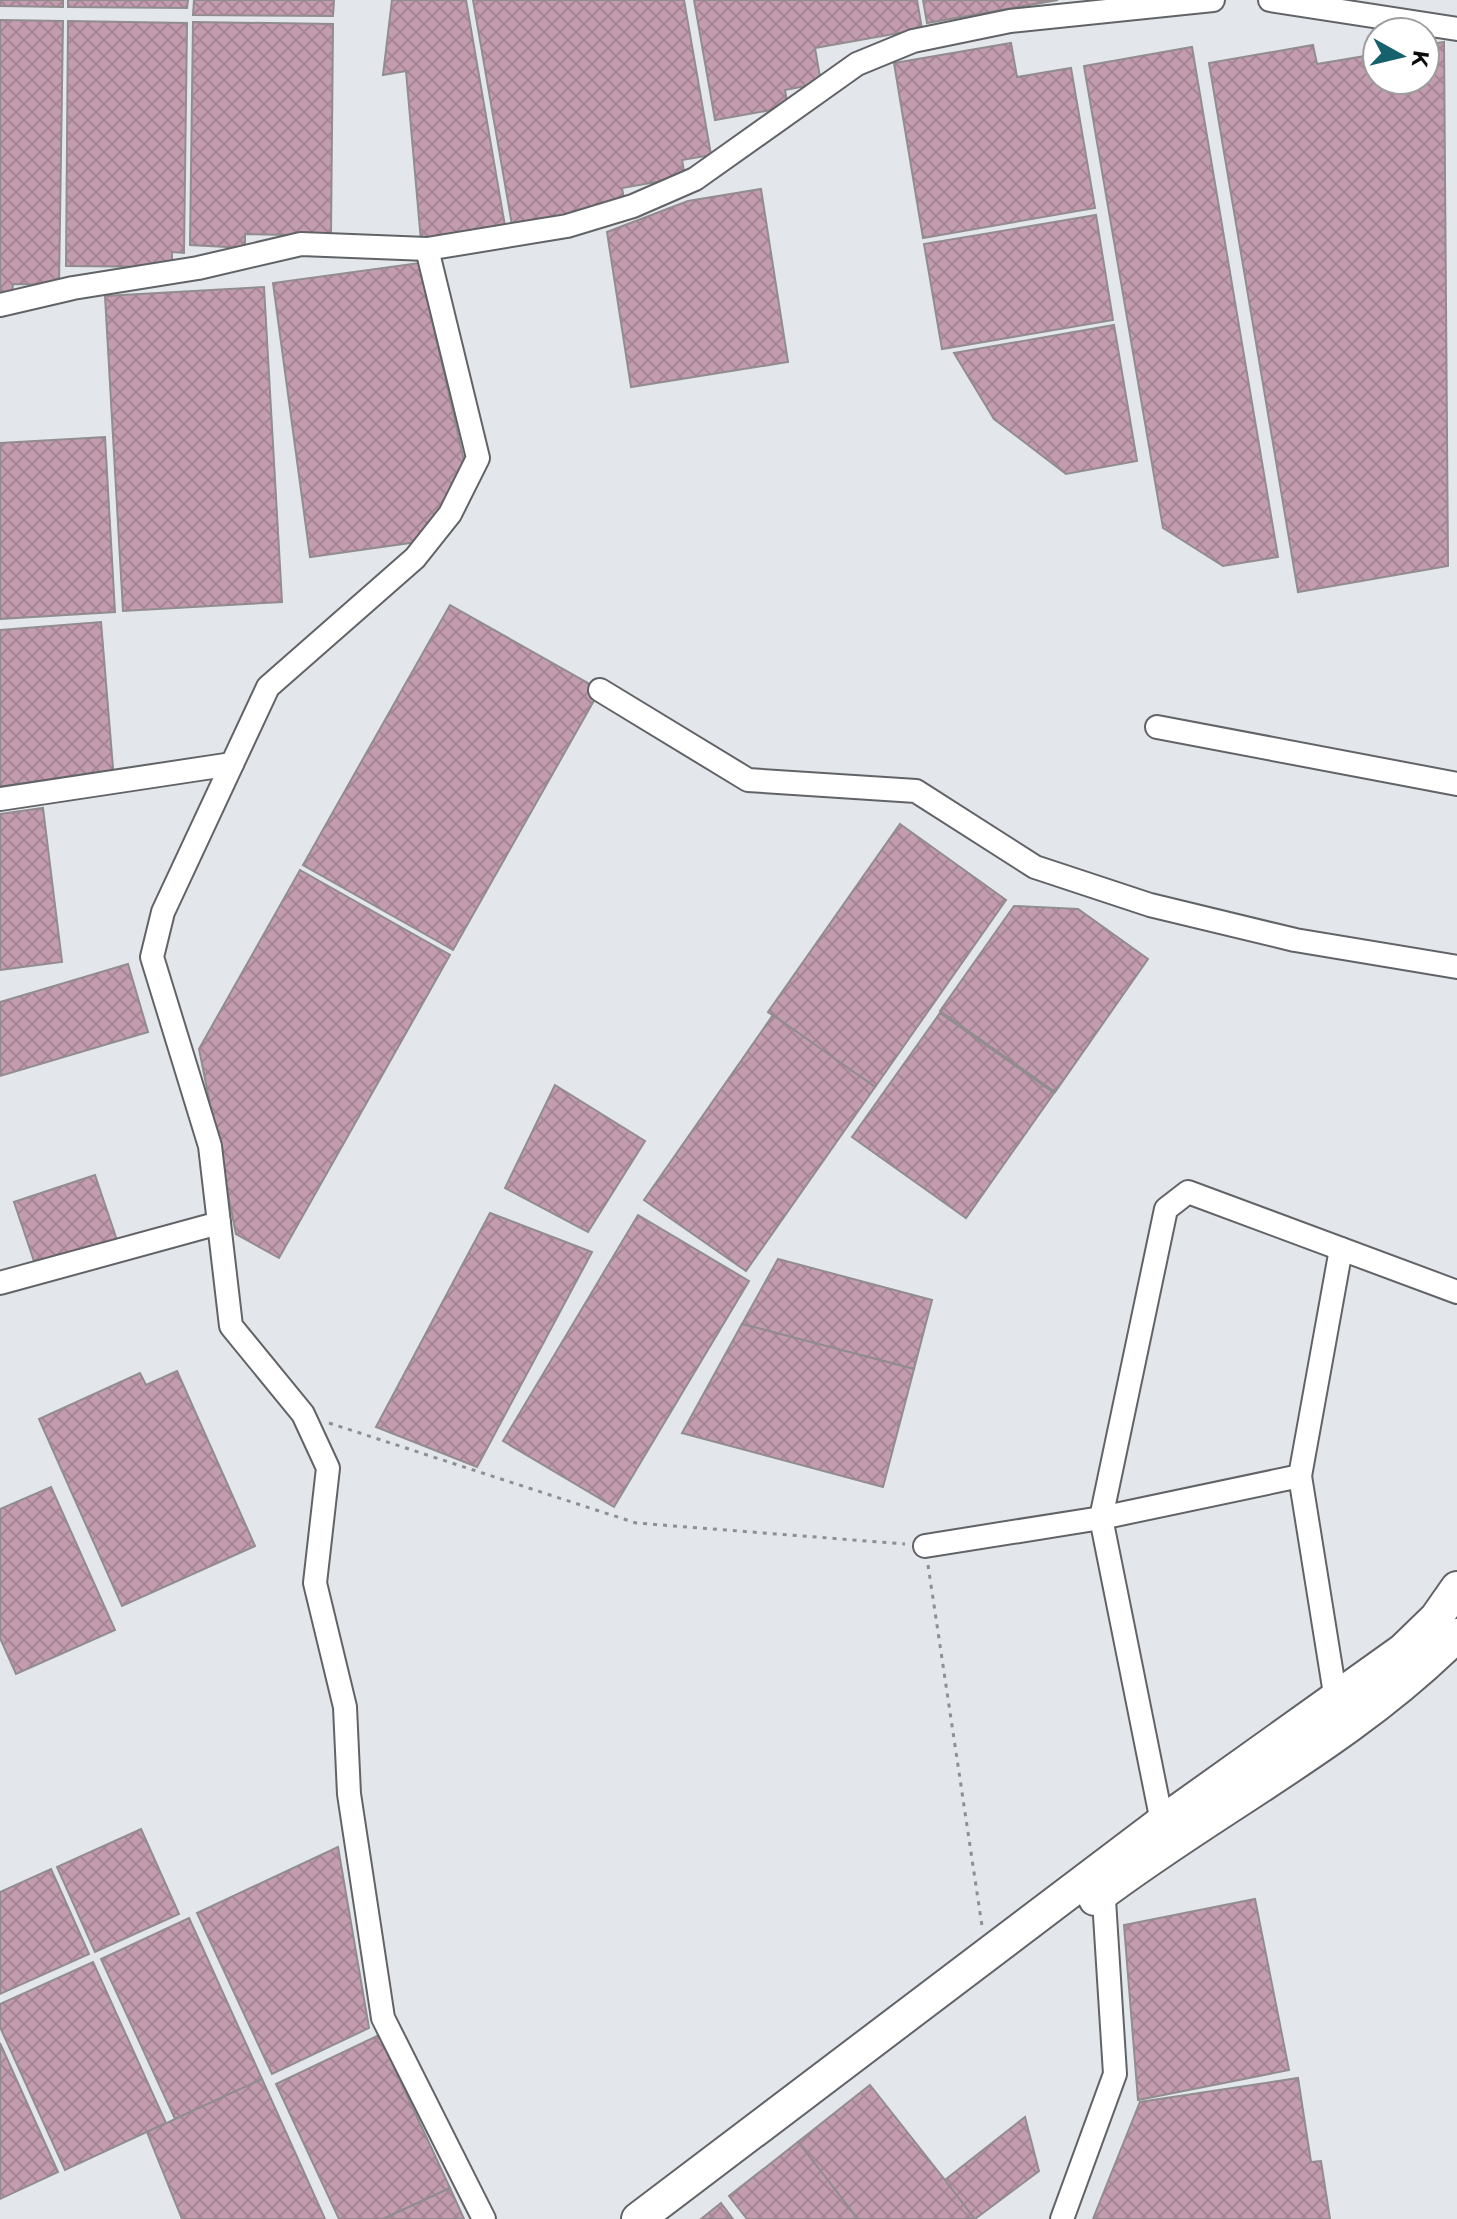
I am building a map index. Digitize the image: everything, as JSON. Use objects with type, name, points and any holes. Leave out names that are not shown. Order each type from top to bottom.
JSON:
[{"type":"street","points":[[0,305],[73,288],[198,268],[301,244],[427,249],[567,226],[633,206],[695,179],[857,64],[913,41],[1010,21],[1213,0]]},
{"type":"street","points":[[1270,0],[1457,29]]},
{"type":"street","points":[[427,249],[478,458],[450,514],[415,558],[268,687],[163,912],[152,957],[210,1146],[231,1326],[303,1414],[328,1468],[315,1583],[345,1707],[349,1794],[383,2018],[484,2219]]},
{"type":"street","points":[[600,690],[748,780],[916,791],[1035,867],[1150,905],[1295,940],[1457,967]]},
{"type":"street","points":[[1157,727],[1457,784]]},
{"type":"street","points":[[0,799],[232,764]]},
{"type":"street","points":[[1162,1822],[1101,1518],[1166,1209],[1188,1192],[1457,1292]]},
{"type":"street","points":[[0,1283],[219,1223]]},
{"type":"street","points":[[1336,1700],[1300,1476],[1341,1249]]},
{"type":"street","points":[[925,1546],[1101,1518],[1300,1476]]},
{"type":"street","points":[[671,2219],[1103,1880],[1162,1822],[1403,1650],[1436,1618],[1457,1588]]},
{"type":"street","points":[[638,2219],[987,1955],[1378,1704],[1425,1668],[1457,1635]]},
{"type":"street","points":[[1062,2219],[1115,2074],[1103,1880]]},
{"type":"path","points":[[303,1414],[636,1523],[925,1546],[987,1955]]},
{"type":"building","points":[[0,0],[63,0],[63,7],[0,6]]},
{"type":"building","points":[[68,0],[188,0],[187,8],[68,7]]},
{"type":"building","points":[[194,0],[334,0],[333,16],[193,15]]},
{"type":"building","points":[[392,0],[466,0],[505,226],[421,241],[406,71],[383,75]]},
{"type":"building","points":[[473,0],[684,0],[711,155],[682,160],[685,177],[622,188],[625,205],[512,225]]},
{"type":"building","points":[[694,0],[917,0],[922,29],[815,48],[821,83],[785,90],[788,107],[715,120]]},
{"type":"building","points":[[923,0],[1058,0],[927,23]]},
{"type":"building","points":[[0,20],[63,21],[59,285],[13,284],[12,294],[0,293]]},
{"type":"building","points":[[68,21],[187,23],[184,253],[172,252],[172,267],[66,266]]},
{"type":"building","points":[[193,22],[333,24],[331,236],[245,234],[245,248],[190,245]]},
{"type":"building","points":[[1441,42],[1444,42],[1448,566],[1298,592],[1209,63],[1313,45],[1317,64],[1361,57],[1361,96],[1441,96]]},
{"type":"building","points":[[1011,43],[1017,77],[1071,68],[1095,208],[923,238],[894,63]]},
{"type":"building","points":[[1192,47],[1278,557],[1223,566],[1163,528],[1084,66]]},
{"type":"building","points":[[761,189],[788,362],[631,387],[607,232],[688,201]]},
{"type":"building","points":[[1096,215],[1113,320],[942,349],[924,244]]},
{"type":"building","points":[[419,263],[465,465],[424,541],[310,557],[273,283]]},
{"type":"building","points":[[264,287],[282,602],[123,611],[105,296]]},
{"type":"building","points":[[1114,325],[1137,461],[1066,474],[994,419],[954,353]]},
{"type":"building","points":[[105,437],[115,612],[0,619],[0,443]]},
{"type":"building","points":[[450,605],[600,690],[453,950],[303,865]]},
{"type":"building","points":[[101,622],[114,780],[0,790],[0,630]]},
{"type":"building","points":[[43,808],[62,962],[0,970],[0,814]]},
{"type":"building","points":[[900,824],[1006,900],[875,1087],[768,1012]]},
{"type":"building","points":[[300,870],[450,955],[279,1258],[236,1234],[199,1049]]},
{"type":"building","points":[[1014,906],[1078,909],[1148,959],[1055,1092],[940,1011]]},
{"type":"building","points":[[128,964],[148,1032],[0,1076],[0,1002]]},
{"type":"building","points":[[940,1013],[1054,1093],[966,1218],[852,1137]]},
{"type":"building","points":[[773,1015],[875,1087],[746,1271],[644,1200]]},
{"type":"building","points":[[555,1085],[645,1141],[588,1232],[505,1188]]},
{"type":"building","points":[[95,1175],[118,1243],[37,1270],[14,1202]]},
{"type":"building","points":[[490,1213],[592,1252],[477,1467],[376,1427]]},
{"type":"building","points":[[638,1215],[749,1281],[614,1507],[503,1441]]},
{"type":"building","points":[[778,1259],[932,1300],[914,1369],[742,1324]]},
{"type":"building","points":[[742,1324],[914,1369],[883,1487],[682,1433]]},
{"type":"building","points":[[177,1371],[255,1546],[122,1606],[39,1419],[140,1373],[146,1385]]},
{"type":"building","points":[[51,1487],[115,1630],[16,1674],[0,1638],[0,1509]]},
{"type":"building","points":[[141,1829],[179,1914],[95,1952],[57,1867]]},
{"type":"building","points":[[338,1847],[369,2028],[272,2074],[197,1913]]},
{"type":"building","points":[[51,1869],[89,1954],[0,1994],[0,1892]]},
{"type":"building","points":[[1255,1899],[1289,2070],[1138,2100],[1124,1925]]},
{"type":"building","points":[[189,1918],[262,2079],[175,2119],[101,1959]]},
{"type":"building","points":[[93,1962],[166,2123],[65,2170],[0,2027],[0,2004]]},
{"type":"building","points":[[379,2035],[450,2188],[383,2219],[339,2219],[276,2084]]},
{"type":"building","points":[[0,2043],[58,2172],[0,2199]]},
{"type":"building","points":[[1298,2078],[1311,2162],[1321,2161],[1330,2219],[1093,2219],[1140,2102]]},
{"type":"building","points":[[262,2079],[325,2219],[182,2219],[147,2132]]},
{"type":"building","points":[[870,2085],[975,2219],[858,2219],[798,2142]]},
{"type":"building","points":[[1025,2117],[1039,2171],[975,2219],[945,2180]]},
{"type":"building","points":[[798,2142],[858,2219],[747,2219],[729,2196]]},
{"type":"building","points":[[450,2188],[464,2219],[383,2219]]},
{"type":"building","points":[[721,2203],[733,2219],[701,2219]]}]
